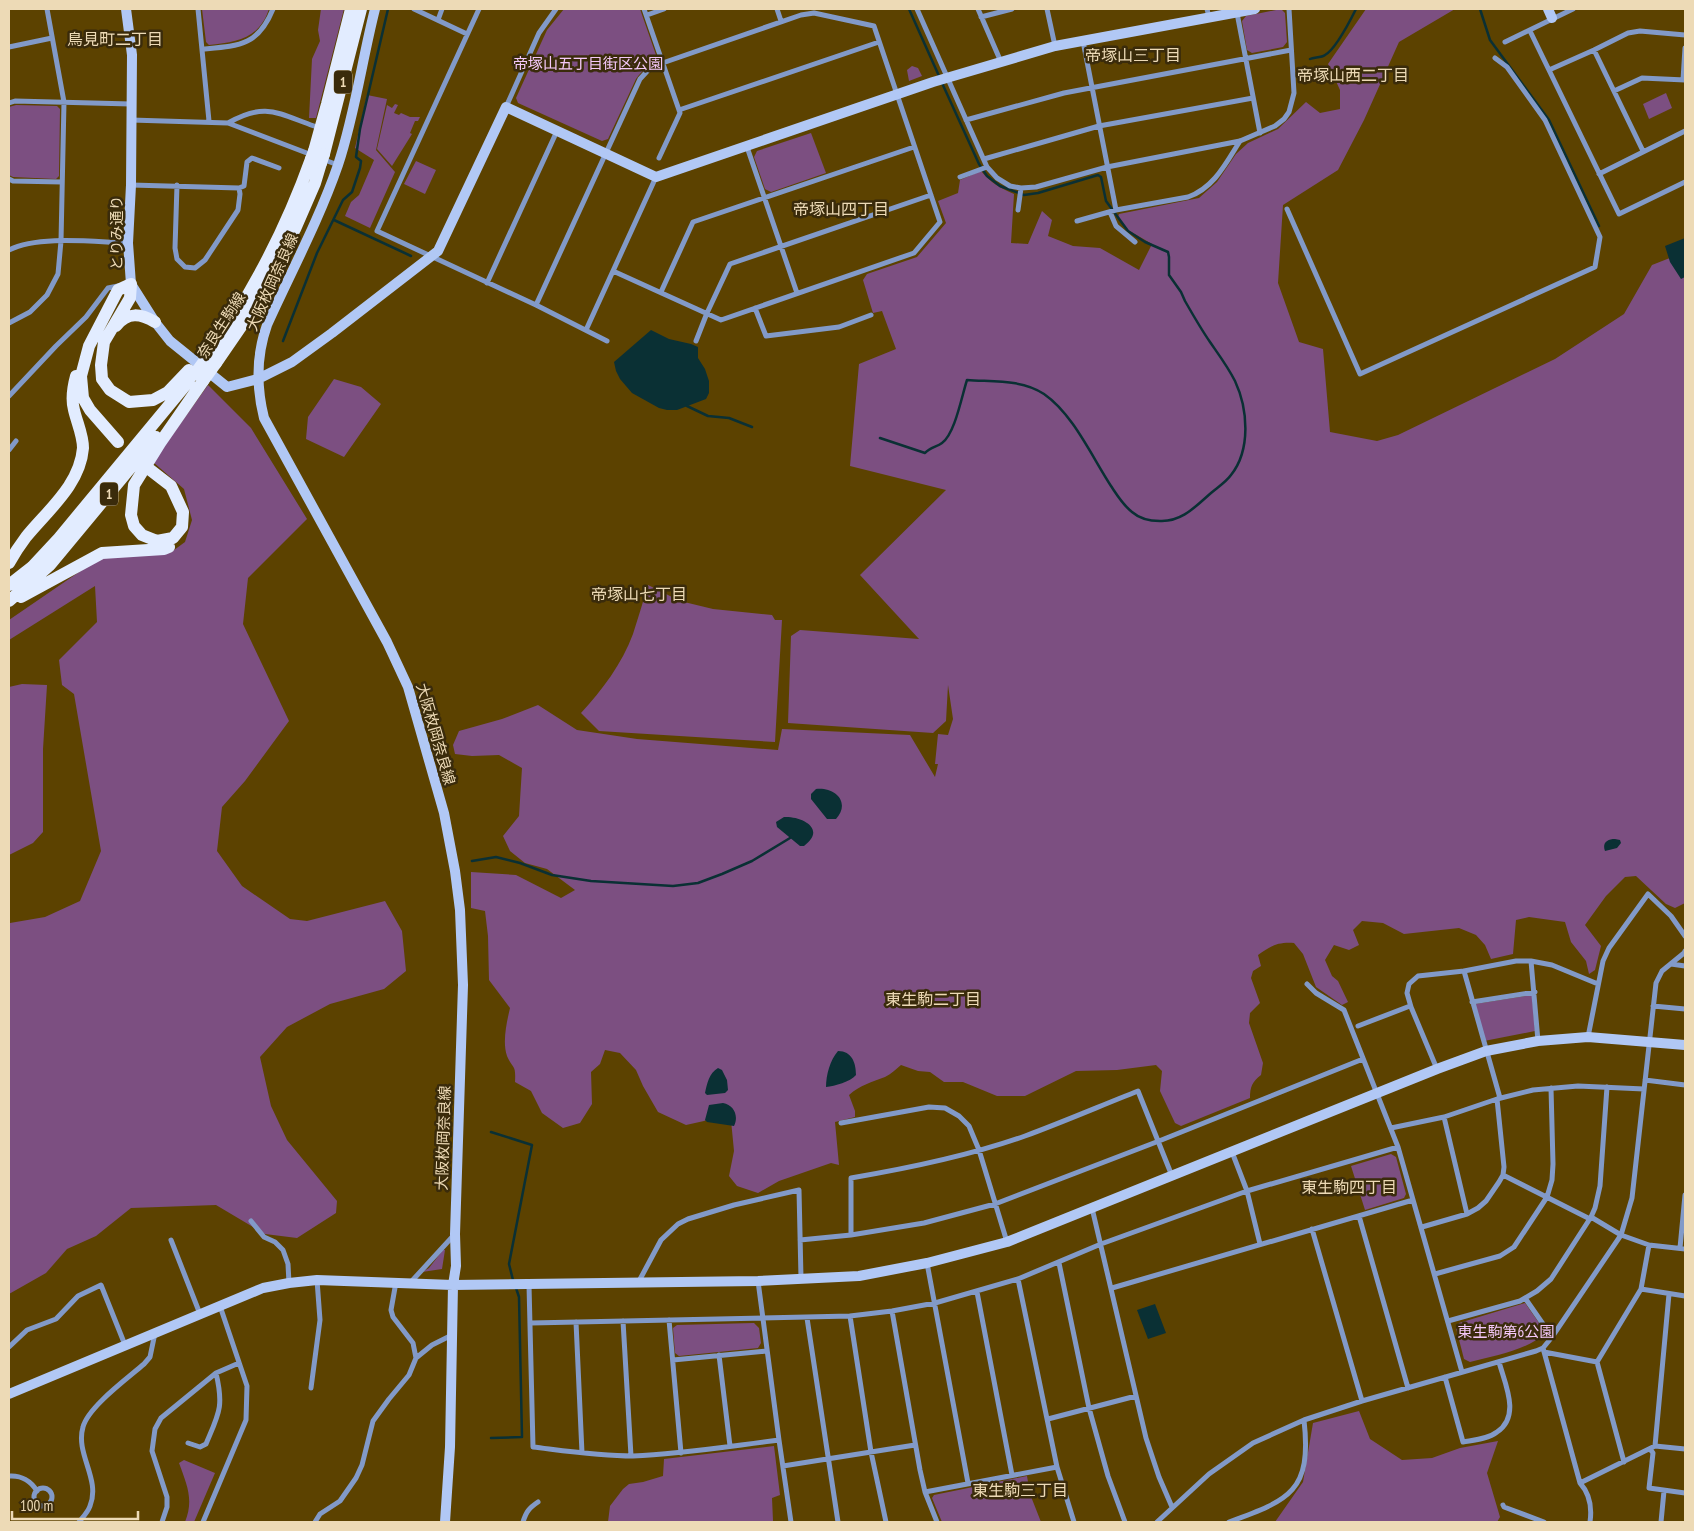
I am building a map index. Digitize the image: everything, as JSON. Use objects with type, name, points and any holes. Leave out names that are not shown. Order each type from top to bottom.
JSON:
[{"type":"main road","name":"奈良生駒線","points":[[209,358],[244,302],[317,157],[327,104],[351,9]]},
{"type":"main road","name":"奈良生駒線","points":[[9,585],[32,567],[59,538],[209,358],[251,312],[305,206],[317,157],[361,9]]},
{"type":"main road","points":[[9,563],[25,539],[66,491],[74,478],[80,464],[83,446],[73,409],[73,390],[80,364],[89,346],[118,290],[131,284],[130,298],[91,364],[87,388],[92,406],[119,440],[90,410],[83,398],[81,376],[89,346]]},
{"type":"main road","points":[[156,322],[133,314],[119,322],[104,342],[101,365],[102,379],[110,390],[129,402],[153,400],[195,375]]},
{"type":"main road","points":[[9,602],[102,553],[164,549],[173,546],[183,538],[189,529],[189,511],[178,485],[151,467],[171,486],[183,512],[182,527],[173,538],[157,541],[142,535],[134,526],[131,515],[134,485],[160,443],[195,375],[209,358]]},
{"type":"main road","name":"奈良生駒線","points":[[9,602],[50,565],[195,375]]},
{"type":"street","points":[[9,323],[30,312],[47,294],[58,274],[61,241],[64,102],[47,9]]},
{"type":"street","name":"とりみ通り","points":[[126,9],[132,55],[131,185],[128,243],[131,284],[170,341],[227,386],[258,379]]},
{"type":"street","points":[[198,9],[209,121]]},
{"type":"street","points":[[203,49],[241,44],[254,38],[265,26],[273,9]]},
{"type":"street","name":"大阪枚岡奈良線","points":[[375,9],[338,165],[317,220],[267,325],[260,352],[258,379],[259,398],[264,418],[387,642],[408,687],[444,812],[455,871],[460,910],[463,985],[455,1234],[456,1266],[453,1285],[450,1447],[445,1522]]},
{"type":"street","points":[[415,9],[468,34]]},
{"type":"street","points":[[438,20],[442,9]]},
{"type":"street","points":[[479,9],[377,231],[536,305],[607,341]]},
{"type":"street","points":[[258,379],[292,362],[317,345],[438,251],[539,33],[556,9]]},
{"type":"street","points":[[659,158],[680,113],[646,12],[664,9]]},
{"type":"street","points":[[776,9],[781,21]]},
{"type":"street","points":[[917,9],[987,167],[997,178],[1010,186],[1021,188],[1036,187],[1107,167],[1240,141],[1275,126],[1284,119],[1293,103],[1289,9]]},
{"type":"street","points":[[978,9],[1001,62]]},
{"type":"street","points":[[982,17],[1012,9]]},
{"type":"street","points":[[1047,9],[1055,46]]},
{"type":"street","points":[[506,107],[656,177],[898,94],[1055,46],[1208,13],[1255,9]]},
{"type":"street","points":[[1505,42],[1530,31],[1550,14],[1573,9]]},
{"type":"street","points":[[1236,12],[1260,133]]},
{"type":"street","points":[[536,305],[640,79],[651,67],[801,15],[814,13],[874,26],[940,222],[914,253],[721,320],[613,271]]},
{"type":"street","points":[[1530,31],[1620,214],[1685,182]]},
{"type":"street","points":[[1549,70],[1628,33],[1640,31],[1685,35]]},
{"type":"street","points":[[9,47],[52,38]]},
{"type":"street","points":[[1083,41],[1107,167],[1116,226],[1136,242]]},
{"type":"street","points":[[679,110],[879,42]]},
{"type":"street","points":[[1614,91],[1642,78],[1684,80],[1685,48]]},
{"type":"street","points":[[966,120],[1091,87],[1291,50]]},
{"type":"street","points":[[1594,50],[1643,151]]},
{"type":"street","points":[[1287,208],[1360,374],[1595,267],[1600,237],[1545,120],[1507,67],[1495,58]]},
{"type":"street","points":[[984,159],[1099,126],[1253,98]]},
{"type":"street","points":[[9,103],[15,101],[132,104]]},
{"type":"street","points":[[228,123],[244,114],[261,110],[274,112],[314,126]]},
{"type":"street","points":[[132,120],[228,123],[338,165]]},
{"type":"street","points":[[487,283],[557,131]]},
{"type":"street","points":[[1599,174],[1685,131]]},
{"type":"street","points":[[1077,221],[1113,211],[1188,197],[1198,193],[1215,179],[1240,141]]},
{"type":"street","points":[[747,146],[797,293]]},
{"type":"street","points":[[661,292],[694,222],[914,147]]},
{"type":"street","points":[[131,185],[240,188],[244,186],[247,162],[252,158],[279,168]]},
{"type":"street","points":[[960,177],[987,167]]},
{"type":"street","points":[[586,330],[656,177]]},
{"type":"street","points":[[9,179],[13,181],[62,182]]},
{"type":"street","points":[[178,186],[175,248],[177,259],[185,267],[196,268],[205,260],[238,210],[240,188]]},
{"type":"street","points":[[1018,210],[1021,188]]},
{"type":"street","points":[[696,341],[730,264],[931,195]]},
{"type":"street","points":[[9,250],[35,242],[128,243]]},
{"type":"street","points":[[9,396],[86,317],[108,288],[131,284]]},
{"type":"street","points":[[755,308],[766,336],[838,327],[871,315]]},
{"type":"street","points":[[9,450],[16,442]]},
{"type":"street","points":[[1588,1037],[1602,961],[1609,948],[1648,894],[1671,916],[1685,936]]},
{"type":"street","points":[[1543,1350],[1620,1235],[1632,1198],[1656,983],[1662,971],[1685,951]]},
{"type":"street","points":[[1437,1069],[1410,1006],[1407,994],[1409,984],[1418,976],[1464,971],[1516,961],[1531,961],[1552,966],[1598,984]]},
{"type":"street","points":[[1531,961],[1538,1041]]},
{"type":"street","points":[[1671,964],[1685,966]]},
{"type":"street","points":[[1422,1227],[1467,1214],[1478,1208],[1486,1201],[1503,1175],[1499,1098],[1464,971]]},
{"type":"street","points":[[1307,984],[1316,993],[1344,1010],[1398,1147],[1462,1372]]},
{"type":"street","points":[[1472,1002],[1534,992]]},
{"type":"street","points":[[1358,1026],[1410,1006]]},
{"type":"street","points":[[1653,1006],[1685,1009]]},
{"type":"street","points":[[9,1394],[263,1288],[289,1283],[317,1280],[453,1285],[529,1285],[758,1281],[859,1276],[927,1263],[1007,1242],[1486,1051],[1538,1041],[1588,1037],[1685,1045]]},
{"type":"street","points":[[800,1240],[851,1235],[924,1223],[995,1204],[1159,1141],[1363,1059]]},
{"type":"street","points":[[1645,1080],[1685,1085]]},
{"type":"street","points":[[1391,1128],[1444,1117],[1515,1093],[1578,1086],[1644,1089]]},
{"type":"street","points":[[1448,1321],[1525,1298],[1537,1291],[1551,1278],[1595,1208],[1600,1186],[1607,1087]]},
{"type":"street","points":[[1435,1274],[1500,1256],[1514,1247],[1547,1197],[1552,1180],[1553,1164],[1551,1088]]},
{"type":"street","points":[[851,1235],[851,1178],[891,1172],[979,1150],[1024,1136],[1138,1091],[1172,1176]]},
{"type":"street","points":[[841,1123],[929,1107],[945,1108],[959,1116],[969,1126],[979,1150],[1007,1242]]},
{"type":"street","points":[[1444,1117],[1467,1214]]},
{"type":"street","points":[[531,1323],[850,1316],[935,1303],[1018,1279],[1100,1244],[1248,1190],[1398,1147]]},
{"type":"street","points":[[1232,1152],[1248,1190],[1260,1244]]},
{"type":"street","points":[[1503,1175],[1620,1235],[1649,1245],[1683,1248],[1685,1195]]},
{"type":"street","points":[[638,1283],[661,1240],[678,1224],[688,1219],[734,1205],[798,1190],[801,1279]]},
{"type":"street","points":[[1112,1288],[1413,1200]]},
{"type":"street","points":[[1092,1208],[1146,1438],[1159,1477],[1172,1507]]},
{"type":"street","points":[[1359,1216],[1408,1388]]},
{"type":"street","points":[[251,1221],[264,1237],[275,1242],[283,1250],[288,1264],[289,1283]]},
{"type":"street","points":[[1312,1229],[1362,1401]]},
{"type":"street","points":[[410,1283],[455,1234]]},
{"type":"street","points":[[171,1240],[200,1314]]},
{"type":"street","points":[[1624,1462],[1597,1362],[1641,1289],[1649,1245]]},
{"type":"street","points":[[927,1263],[968,1483]]},
{"type":"street","points":[[1059,1263],[1089,1408],[1108,1476],[1125,1522]]},
{"type":"street","points":[[1018,1279],[1057,1467],[1074,1522]]},
{"type":"street","points":[[311,1388],[320,1320],[317,1280]]},
{"type":"street","points":[[758,1281],[778,1440],[791,1522]]},
{"type":"street","points":[[396,1282],[391,1310],[393,1317],[413,1344],[416,1358]]},
{"type":"street","points":[[9,1347],[27,1330],[56,1319],[78,1296],[101,1285],[125,1345]]},
{"type":"street","points":[[529,1285],[533,1447],[582,1454],[631,1456],[681,1453],[778,1440]]},
{"type":"street","points":[[1641,1289],[1685,1296]]},
{"type":"street","points":[[977,1292],[1012,1475]]},
{"type":"street","points":[[1669,1294],[1648,1488],[1685,1493]]},
{"type":"street","points":[[1525,1298],[1552,1337]]},
{"type":"street","points":[[203,1522],[246,1424],[248,1386],[220,1306]]},
{"type":"street","points":[[892,1311],[925,1492],[937,1522]]},
{"type":"street","points":[[850,1316],[871,1452],[886,1522]]},
{"type":"street","points":[[807,1318],[838,1522]]},
{"type":"street","points":[[669,1320],[681,1453]]},
{"type":"street","points":[[623,1321],[631,1456]]},
{"type":"street","points":[[576,1322],[582,1454]]},
{"type":"street","points":[[79,1522],[90,1506],[93,1487],[81,1444],[83,1426],[92,1410],[150,1357],[156,1333]]},
{"type":"street","points":[[314,1522],[320,1514],[340,1501],[356,1478],[362,1464],[373,1421],[389,1398],[409,1375],[416,1358],[432,1345],[452,1335]]},
{"type":"street","points":[[1543,1350],[1580,1483],[1586,1490],[1591,1509],[1590,1522]]},
{"type":"street","points":[[1157,1522],[1208,1474],[1253,1443],[1304,1420],[1362,1401],[1543,1350],[1597,1362]]},
{"type":"street","points":[[673,1360],[767,1351]]},
{"type":"street","points":[[719,1355],[730,1446]]},
{"type":"street","points":[[1445,1377],[1463,1442],[1489,1436],[1497,1432],[1504,1425],[1510,1412],[1510,1403],[1499,1362]]},
{"type":"street","points":[[162,1522],[167,1507],[167,1497],[152,1450],[155,1429],[161,1418],[216,1373],[240,1363]]},
{"type":"street","points":[[188,1443],[200,1447],[206,1444],[219,1413],[221,1395],[216,1373]]},
{"type":"street","points":[[1048,1419],[1136,1396]]},
{"type":"street","points":[[1229,1522],[1275,1504],[1295,1486],[1304,1465],[1306,1438],[1304,1420]]},
{"type":"street","points":[[783,1466],[915,1445]]},
{"type":"street","points":[[1580,1483],[1653,1447],[1685,1449]]},
{"type":"street","points":[[925,1492],[1057,1467]]},
{"type":"street","points":[[9,1476],[15,1475],[26,1479],[37,1491]]},
{"type":"street","points":[[1660,1522],[1664,1491]]},
{"type":"street","points":[[523,1522],[526,1512],[538,1502]]},
{"type":"street","points":[[1502,1505],[1504,1508],[1544,1522]]},
{"type":"green space","points":[[202,9],[269,9],[265,19],[253,33],[238,40],[209,45],[206,42]]},
{"type":"green space","points":[[321,9],[344,9],[316,118],[309,118],[312,59],[320,41],[318,30]]},
{"type":"green space","name":"帝塚山五丁目街区公園","points":[[564,9],[640,9],[656,55],[636,79],[608,139],[602,141],[518,103],[516,98],[547,30]]},
{"type":"green space","points":[[1281,9],[1285,13],[1287,42],[1283,47],[1252,53],[1247,50],[1242,21],[1246,16]]},
{"type":"green space","points":[[1366,9],[1455,9],[1399,42],[1364,120],[1338,170],[1283,205],[1278,283],[1299,342],[1323,349],[1330,432],[1377,441],[1398,435],[1555,359],[1624,314],[1652,265],[1685,252],[1685,903],[1675,908],[1666,904],[1636,876],[1625,877],[1606,896],[1585,925],[1601,946],[1595,970],[1589,974],[1586,961],[1571,942],[1565,922],[1529,917],[1516,920],[1513,954],[1491,959],[1485,945],[1476,935],[1459,928],[1404,934],[1383,923],[1362,921],[1353,930],[1359,945],[1349,950],[1334,945],[1325,960],[1332,976],[1338,981],[1348,1002],[1342,1005],[1316,987],[1303,954],[1294,943],[1274,945],[1258,955],[1261,966],[1253,971],[1251,978],[1260,1003],[1250,1013],[1249,1023],[1263,1063],[1261,1075],[1251,1088],[1250,1098],[1181,1126],[1175,1123],[1160,1091],[1162,1071],[1156,1065],[1117,1070],[1076,1071],[1025,1096],[997,1096],[963,1082],[944,1082],[930,1072],[918,1071],[901,1065],[887,1076],[862,1086],[849,1095],[855,1111],[855,1117],[835,1122],[839,1165],[831,1163],[779,1181],[758,1193],[737,1186],[729,1176],[734,1151],[730,1110],[704,1121],[686,1125],[658,1112],[636,1070],[620,1053],[605,1050],[600,1064],[591,1072],[592,1104],[580,1123],[563,1128],[542,1113],[531,1091],[515,1082],[514,1069],[507,1056],[505,1038],[510,1008],[489,980],[488,936],[485,911],[471,908],[471,872],[516,875],[561,898],[575,890],[547,869],[525,863],[510,851],[503,836],[519,816],[522,768],[499,755],[472,756],[455,754],[453,745],[459,731],[502,719],[538,705],[577,730],[637,739],[778,750],[782,729],[910,735],[935,777],[938,764],[935,764],[938,734],[948,735],[953,719],[948,685],[946,721],[933,733],[788,723],[791,636],[800,630],[919,639],[860,575],[946,490],[850,466],[859,364],[896,349],[882,311],[873,313],[863,280],[867,274],[917,257],[946,223],[938,201],[958,193],[960,180],[981,171],[996,185],[1014,194],[1011,243],[1028,244],[1042,211],[1052,220],[1048,236],[1073,246],[1100,248],[1139,270],[1152,244],[1128,230],[1118,217],[1119,214],[1199,198],[1217,182],[1236,154],[1248,143],[1278,129],[1306,102],[1320,113],[1340,109],[1340,90],[1328,64]]},
{"type":"green space","points":[[912,66],[918,68],[922,76],[909,81],[907,70]]},
{"type":"green space","points":[[1666,93],[1672,108],[1649,119],[1643,104]]},
{"type":"green space","points":[[367,95],[387,99],[376,150],[395,172],[370,228],[345,216],[351,202],[359,195],[374,160],[355,148]]},
{"type":"green space","points":[[395,104],[398,105],[394,113],[399,115],[401,113],[410,117],[420,117],[418,121],[415,121],[410,133],[412,134],[392,166],[377,149],[387,105],[392,108]]},
{"type":"green space","points":[[16,105],[57,106],[60,109],[59,176],[56,179],[13,177],[9,175],[9,107]]},
{"type":"green space","points":[[811,133],[826,173],[771,192],[765,189],[754,157],[757,151]]},
{"type":"green space","points":[[416,161],[436,170],[425,194],[404,184]]},
{"type":"green space","points":[[334,379],[361,387],[381,404],[344,457],[306,439],[308,417]]},
{"type":"green space","points":[[208,385],[251,428],[307,519],[248,578],[243,624],[289,721],[245,781],[222,807],[217,851],[242,886],[290,919],[307,921],[385,901],[402,931],[406,971],[384,989],[330,1004],[287,1027],[260,1057],[271,1106],[287,1140],[337,1201],[336,1213],[297,1238],[265,1234],[216,1205],[131,1208],[96,1236],[67,1249],[46,1273],[9,1294],[9,920],[10,923],[45,917],[80,901],[101,851],[74,694],[62,685],[59,660],[97,622],[95,586],[9,640],[9,620],[101,557],[170,553],[185,542],[192,520],[184,489],[153,462]]},
{"type":"green space","points":[[648,585],[680,601],[713,609],[772,615],[775,620],[782,620],[775,742],[599,731],[581,713],[604,686],[623,656],[633,634]]},
{"type":"green space","points":[[22,684],[47,685],[43,749],[43,832],[33,843],[9,855],[9,687]]},
{"type":"green space","points":[[1532,995],[1535,1031],[1484,1041],[1475,1004]]},
{"type":"green space","points":[[1391,1154],[1396,1157],[1406,1194],[1404,1198],[1365,1210],[1351,1166]]},
{"type":"green space","points":[[445,1250],[442,1269],[422,1272],[429,1268]]},
{"type":"green space","name":"東生駒第6公園","points":[[1525,1303],[1546,1333],[1529,1344],[1510,1352],[1470,1362],[1464,1359],[1456,1328],[1459,1323]]},
{"type":"green space","points":[[754,1323],[759,1328],[761,1343],[758,1348],[679,1356],[675,1353],[673,1328],[677,1325]]},
{"type":"green space","points":[[1359,1411],[1370,1439],[1402,1460],[1432,1458],[1460,1448],[1498,1441],[1487,1473],[1500,1517],[1497,1522],[1275,1522],[1303,1482],[1313,1423]]},
{"type":"green space","points":[[774,1446],[780,1495],[772,1498],[773,1521],[771,1522],[608,1522],[610,1506],[623,1489],[629,1484],[663,1476],[664,1459]]},
{"type":"green space","points":[[184,1460],[215,1473],[194,1522],[185,1522],[188,1514],[189,1499],[187,1486],[179,1463]]},
{"type":"green space","points":[[1027,1476],[1030,1494],[1041,1522],[942,1522],[932,1498],[934,1495]]},
{"type":"water","points":[[1685,238],[1685,277],[1681,279],[1670,262],[1665,246]]},
{"type":"water","points":[[651,330],[669,339],[698,347],[698,358],[705,369],[709,381],[709,393],[706,399],[677,410],[667,410],[659,408],[632,393],[620,379],[614,362]]},
{"type":"water","points":[[816,789],[829,790],[839,797],[842,807],[836,819],[827,819],[811,799],[811,794]]},
{"type":"water","points":[[784,817],[804,821],[813,829],[810,840],[804,846],[800,846],[777,827],[776,822]]},
{"type":"water","points":[[1615,839],[1620,840],[1621,843],[1617,848],[1605,851],[1604,846],[1606,842]]},
{"type":"water","points":[[838,1051],[850,1055],[855,1066],[856,1075],[846,1082],[826,1087],[829,1068]]},
{"type":"water","points":[[718,1068],[722,1070],[727,1080],[728,1090],[725,1093],[707,1095],[705,1093],[709,1079]]},
{"type":"water","points":[[723,1103],[730,1106],[736,1115],[734,1126],[707,1122],[705,1120],[709,1105]]},
{"type":"water","points":[[1155,1304],[1166,1333],[1148,1339],[1137,1310]]},
{"type":"waterway","points":[[283,341],[317,253],[343,200],[352,192],[360,168],[361,161],[356,157],[360,129],[388,9]]},
{"type":"waterway","points":[[909,9],[939,76]]},
{"type":"waterway","points":[[1310,59],[1323,56],[1334,47],[1356,9]]},
{"type":"waterway","points":[[1480,9],[1490,40],[1549,120],[1599,226]]},
{"type":"waterway","points":[[880,438],[925,453],[947,438],[958,414],[967,380],[1007,382],[1026,386],[1044,394],[1064,413],[1073,424],[1120,500],[1142,518],[1160,521],[1175,519],[1194,508],[1227,480],[1242,454],[1245,416],[1235,381],[1169,275],[1168,252],[1145,242],[1128,231],[1106,201],[1101,177],[1098,175],[1038,193],[1024,195],[1000,186],[987,176],[979,164],[942,83]]},
{"type":"waterway","points":[[334,220],[411,256]]},
{"type":"waterway","points":[[687,406],[708,416],[729,418],[752,427]]},
{"type":"waterway","points":[[472,861],[496,857],[520,863],[552,875],[591,881],[673,886],[698,883],[722,874],[752,861],[790,838]]},
{"type":"waterway","points":[[491,1132],[532,1145],[509,1264],[513,1280]]},
{"type":"waterway","points":[[491,1438],[522,1437],[519,1297],[516,1288]]},
{"type":"district","name":"鳥見町二丁目","points":[[115,39]]},
{"type":"district","name":"帝塚山三丁目","points":[[1133,55]]},
{"type":"district","name":"帝塚山西二丁目","points":[[1353,75]]},
{"type":"district","name":"帝塚山四丁目","points":[[841,209]]},
{"type":"district","name":"帝塚山七丁目","points":[[639,594]]},
{"type":"district","name":"東生駒二丁目","points":[[933,999]]},
{"type":"district","name":"東生駒四丁目","points":[[1349,1187]]},
{"type":"district","name":"東生駒三丁目","points":[[1020,1490]]}]
